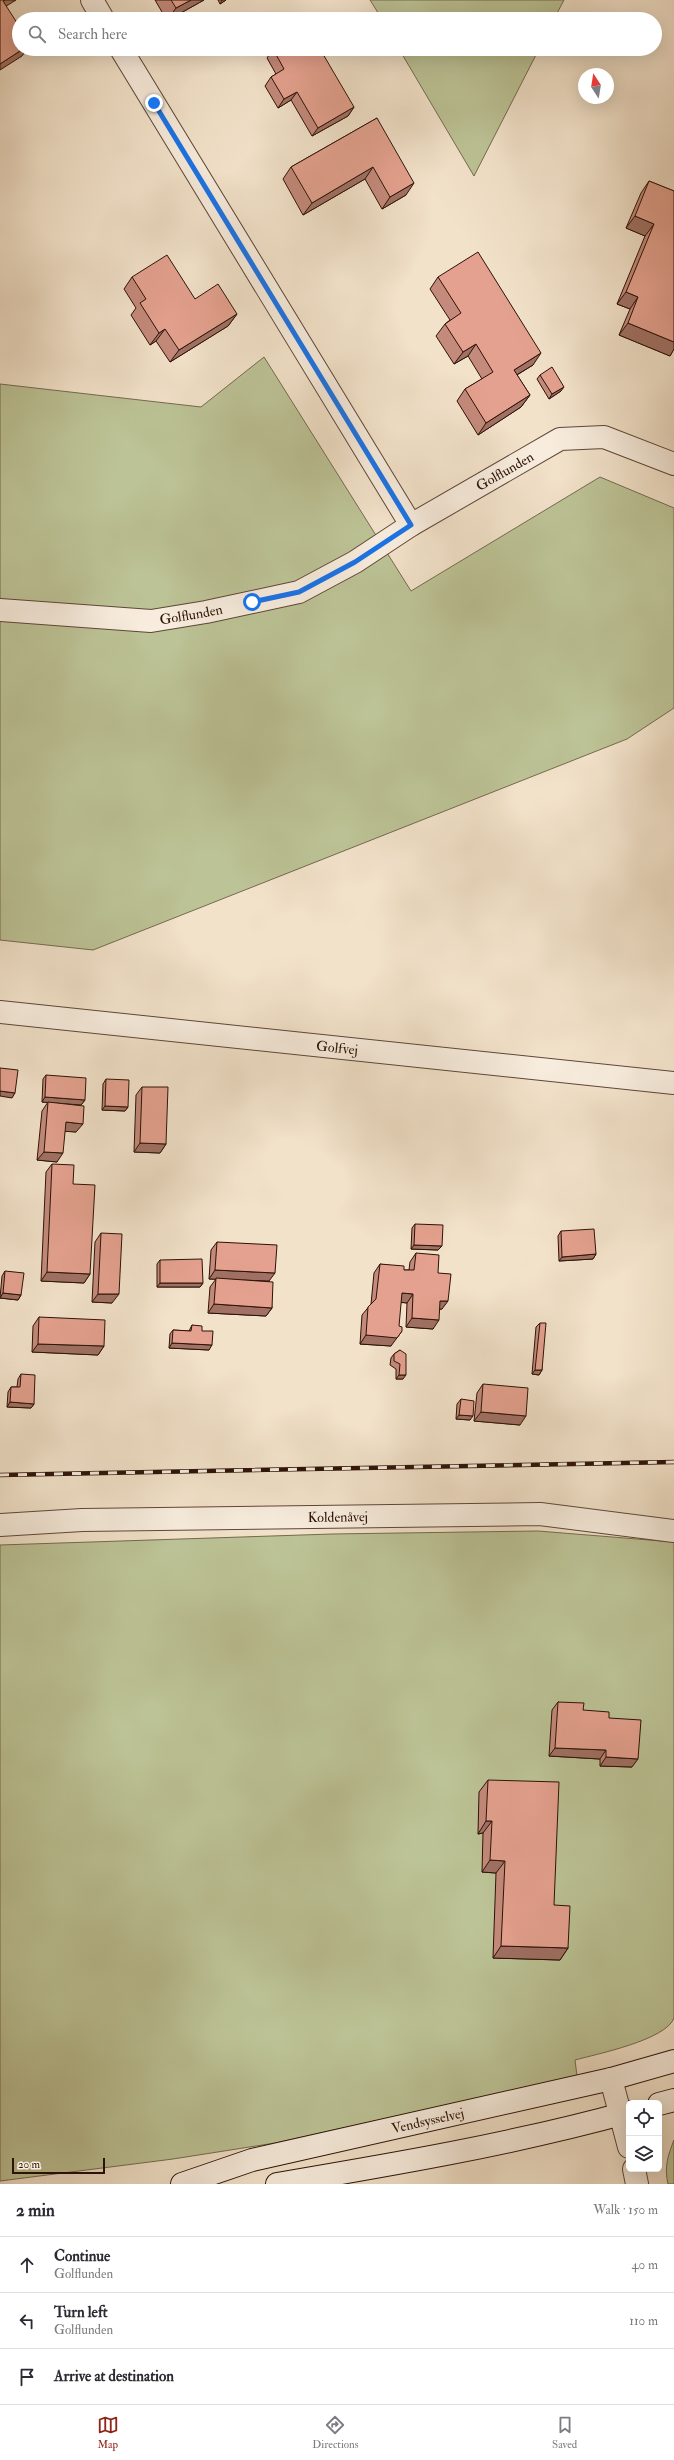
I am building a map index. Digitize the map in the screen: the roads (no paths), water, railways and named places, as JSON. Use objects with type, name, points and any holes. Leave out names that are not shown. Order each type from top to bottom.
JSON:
[{"type":"street","points":[[92,0],[99,12]]},
{"type":"street","points":[[125,56],[411,525]]},
{"type":"street","name":"Golflunden","points":[[0,610],[151,621],[206,612],[299,592],[355,562],[411,525],[560,439],[604,437],[674,464]]},
{"type":"street","name":"Golfvej","points":[[0,1012],[674,1083]]},
{"type":"street","name":"Koldenåvej","points":[[0,1525],[90,1520],[540,1514],[674,1531]]},
{"type":"street","name":"Vendsysselvej","points":[[182,2184],[252,2160],[611,2079],[674,2061]]},
{"type":"street","points":[[611,2079],[625,2113],[628,2136]]},
{"type":"street","points":[[662,2103],[674,2100]]},
{"type":"street","points":[[277,2184],[467,2151],[556,2132],[625,2113]]},
{"type":"street","points":[[635,2172],[637,2184]]},
{"type":"railway","points":[[0,1475],[674,1462]]}]
